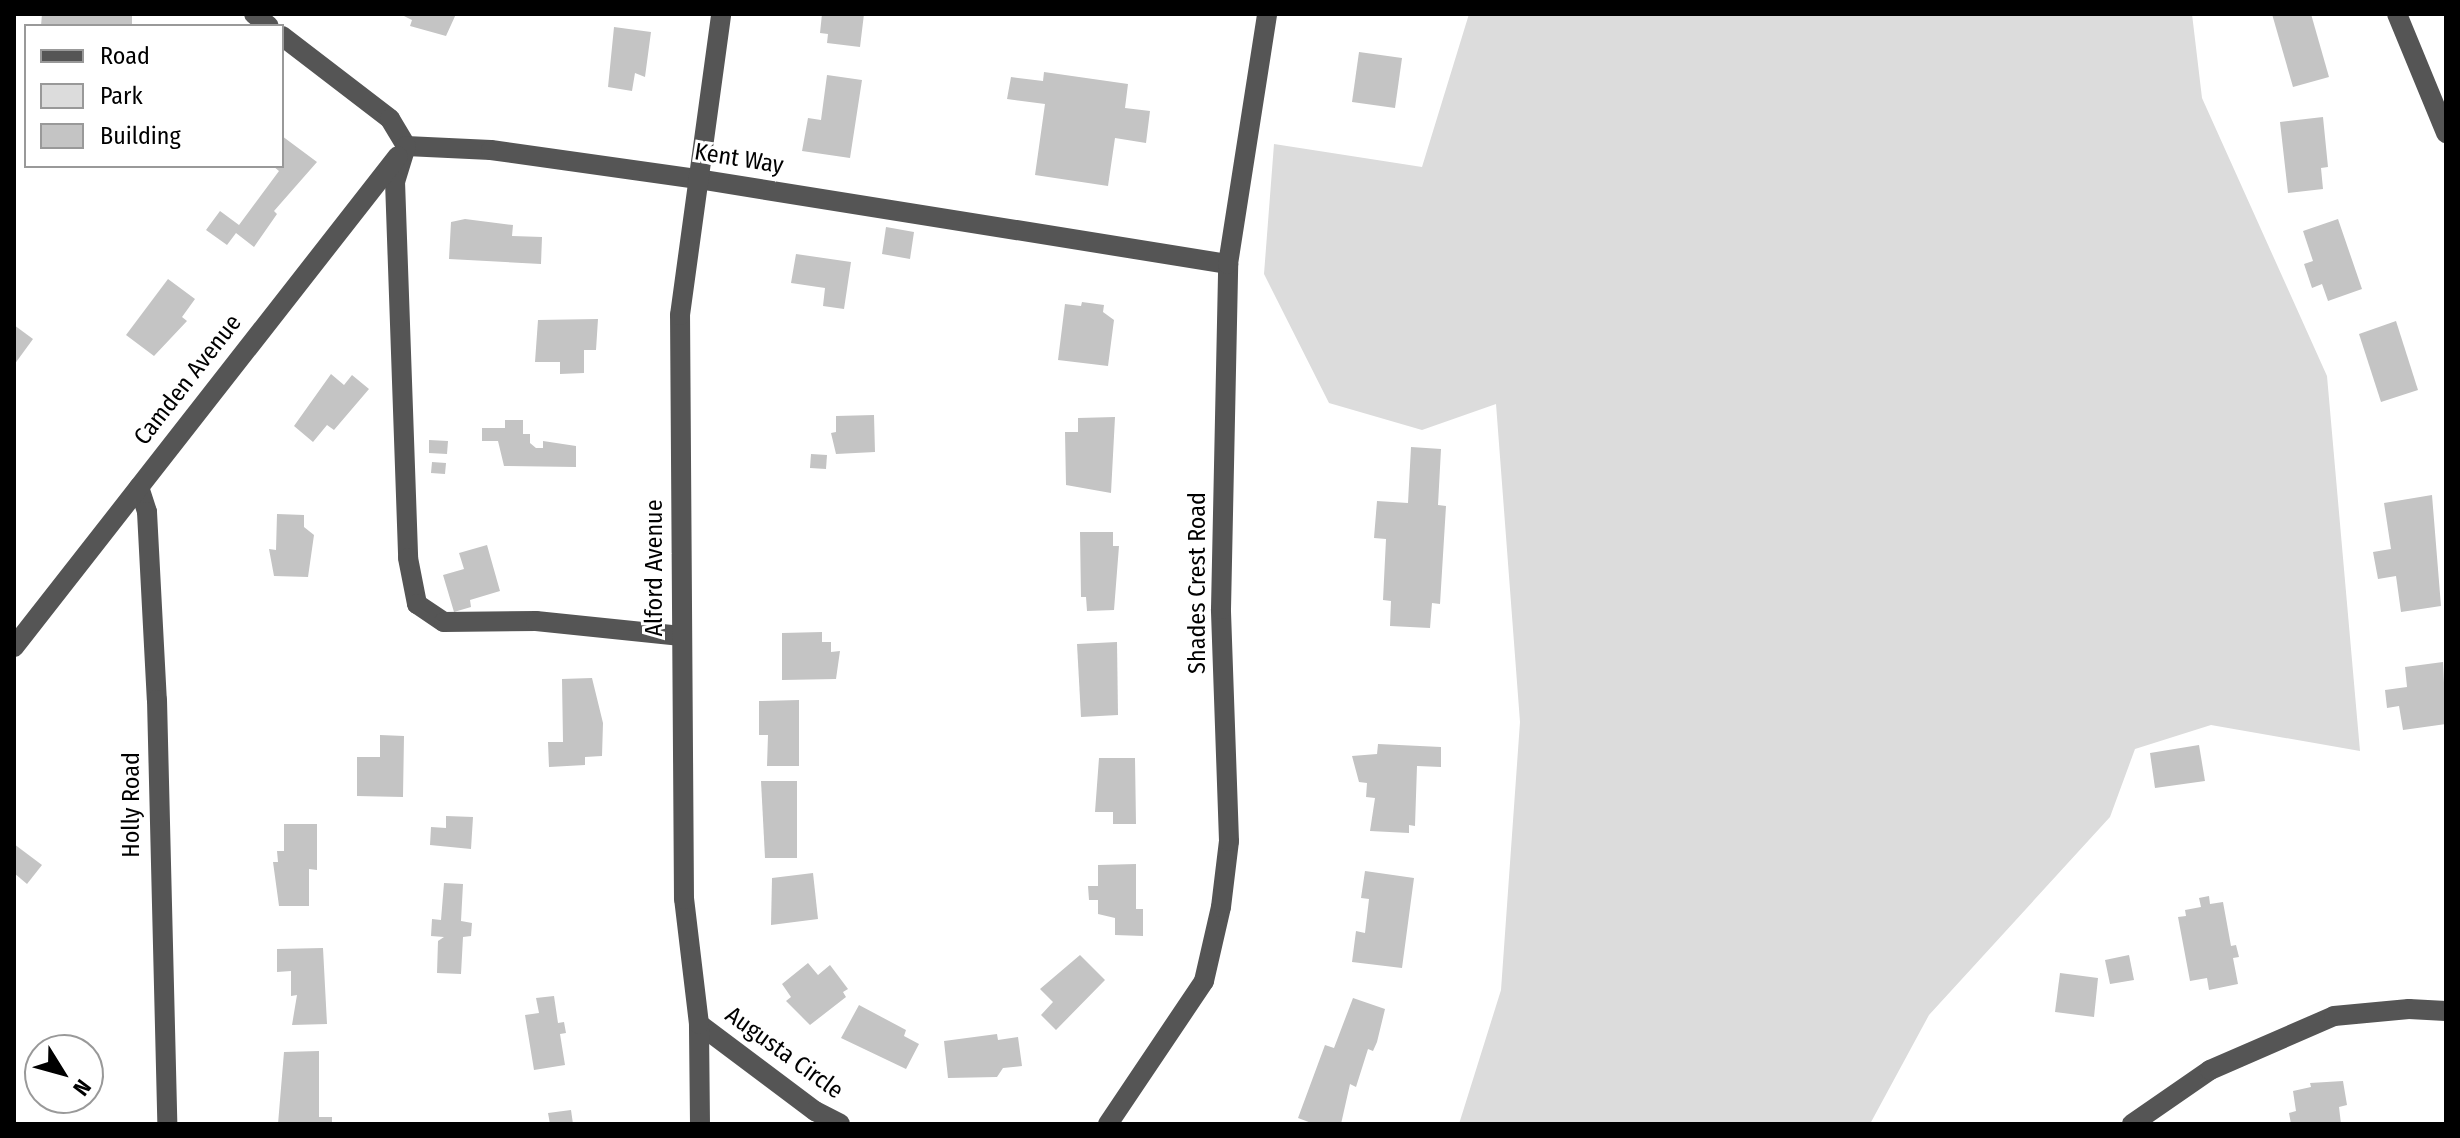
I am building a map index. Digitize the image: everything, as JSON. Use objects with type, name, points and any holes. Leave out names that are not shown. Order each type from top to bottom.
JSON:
[{"type":"street","name":"Alford Avenue","points":[[700,1124],[699,1024],[684,899],[680,315],[721,14]]},
{"type":"street","name":"Shades Crest Road","points":[[1108,1124],[1204,981],[1221,907],[1229,841],[1221,609],[1228,264],[1267,14]]},
{"type":"street","points":[[2397,14],[2446,133]]},
{"type":"street","points":[[284,38],[390,119],[406,146],[395,181],[408,558],[417,604],[444,622],[536,621],[681,636]]},
{"type":"street","name":"Kent Way","points":[[406,146],[491,150],[698,179],[1228,264]]},
{"type":"street","name":"Camden Avenue","points":[[14,647],[406,146]]},
{"type":"street","name":"Holly Road","points":[[139,487],[147,512],[157,700],[167,1124]]},
{"type":"street","points":[[2132,1124],[2210,1070],[2334,1016],[2409,1009],[2446,1011]]},
{"type":"street","name":"Augusta Circle","points":[[699,1024],[815,1111],[840,1124]]},
{"type":"green space","points":[[1469,14],[2192,14],[2202,98],[2327,376],[2360,751],[2211,725],[2135,749],[2110,817],[1929,1015],[1870,1124],[1459,1124],[1501,990],[1520,722],[1496,404],[1422,430],[1329,403],[1264,274],[1274,144],[1422,167]]},
{"type":"building","points":[[42,14],[132,14],[132,24],[41,24]]},
{"type":"building","points":[[400,14],[456,14],[446,36],[410,26],[412,20]]},
{"type":"building","points":[[822,14],[864,14],[860,47],[827,43],[828,34],[820,33]]},
{"type":"building","points":[[2272,14],[2311,14],[2329,77],[2293,87]]},
{"type":"building","points":[[614,27],[651,32],[645,77],[635,73],[632,91],[608,87]]},
{"type":"building","points":[[1359,52],[1402,58],[1395,108],[1352,102]]},
{"type":"building","points":[[1044,72],[1128,84],[1125,108],[1150,111],[1146,143],[1115,138],[1108,186],[1035,175],[1045,104],[1007,99],[1011,77],[1043,81]]},
{"type":"building","points":[[827,75],[862,80],[850,158],[802,151],[808,118],[821,120]]},
{"type":"building","points":[[2323,117],[2328,167],[2321,168],[2323,189],[2288,193],[2280,122]]},
{"type":"building","points":[[284,137],[317,162],[274,211],[277,214],[254,247],[236,233],[227,245],[206,230],[220,211],[239,225],[279,171],[275,168],[284,168]]},
{"type":"building","points":[[465,219],[513,225],[512,236],[542,237],[541,264],[449,259],[451,222]]},
{"type":"building","points":[[2338,219],[2362,289],[2328,301],[2322,284],[2312,288],[2304,264],[2313,261],[2303,231]]},
{"type":"building","points":[[886,227],[914,232],[910,259],[882,254]]},
{"type":"building","points":[[796,254],[851,262],[844,309],[823,306],[825,288],[791,283]]},
{"type":"building","points":[[168,279],[195,299],[182,317],[187,321],[154,356],[126,335]]},
{"type":"building","points":[[1082,302],[1104,305],[1103,312],[1114,320],[1108,366],[1058,360],[1065,304],[1081,306]]},
{"type":"building","points":[[598,319],[596,350],[584,350],[584,373],[560,374],[560,362],[535,362],[538,320]]},
{"type":"building","points":[[2396,321],[2418,390],[2381,402],[2359,334]]},
{"type":"building","points":[[14,325],[33,339],[14,365]]},
{"type":"building","points":[[331,374],[344,385],[352,375],[369,389],[334,430],[327,425],[313,442],[294,426]]},
{"type":"building","points":[[874,415],[875,452],[836,454],[831,433],[836,432],[836,416]]},
{"type":"building","points":[[1115,417],[1111,493],[1066,485],[1065,432],[1078,432],[1078,418]]},
{"type":"building","points":[[505,420],[523,420],[523,434],[530,434],[530,443],[536,448],[543,448],[543,441],[576,446],[576,467],[504,466],[498,441],[482,441],[482,428],[505,428]]},
{"type":"building","points":[[429,440],[448,441],[447,454],[429,453]]},
{"type":"building","points":[[1411,447],[1441,449],[1438,505],[1446,506],[1440,604],[1432,603],[1430,628],[1390,626],[1391,601],[1383,600],[1386,539],[1374,538],[1377,501],[1408,503]]},
{"type":"building","points":[[811,454],[827,455],[826,469],[810,468]]},
{"type":"building","points":[[432,462],[446,463],[445,474],[431,473]]},
{"type":"building","points":[[2432,495],[2441,606],[2401,612],[2396,576],[2378,579],[2373,552],[2391,549],[2384,503]]},
{"type":"building","points":[[277,514],[304,515],[304,527],[314,535],[308,577],[274,576],[269,549],[276,550]]},
{"type":"building","points":[[1080,532],[1113,532],[1113,546],[1119,546],[1114,610],[1087,611],[1086,597],[1081,597]]},
{"type":"building","points":[[487,545],[500,591],[470,600],[471,607],[454,612],[443,575],[464,569],[459,553]]},
{"type":"building","points":[[822,632],[822,642],[831,642],[831,652],[840,651],[836,679],[782,680],[782,633]]},
{"type":"building","points":[[1117,642],[1118,715],[1081,717],[1077,644]]},
{"type":"building","points":[[2443,662],[2446,724],[2403,730],[2399,706],[2387,708],[2385,690],[2407,687],[2405,667]]},
{"type":"building","points":[[592,678],[603,723],[602,756],[585,757],[585,765],[549,767],[548,742],[563,742],[562,679]]},
{"type":"building","points":[[799,700],[799,766],[767,766],[768,735],[759,735],[759,701]]},
{"type":"building","points":[[380,735],[404,736],[403,797],[357,796],[357,757],[380,757]]},
{"type":"building","points":[[1378,744],[1441,747],[1441,767],[1417,766],[1415,826],[1409,825],[1409,833],[1370,831],[1375,798],[1366,797],[1367,783],[1359,782],[1352,756],[1377,754]]},
{"type":"building","points":[[2199,745],[2205,781],[2155,788],[2150,753]]},
{"type":"building","points":[[1099,758],[1135,758],[1136,824],[1113,824],[1113,812],[1095,812]]},
{"type":"building","points":[[761,781],[797,781],[797,858],[765,858]]},
{"type":"building","points":[[446,816],[473,817],[471,849],[430,845],[431,827],[446,828]]},
{"type":"building","points":[[284,824],[317,824],[317,870],[309,869],[309,906],[279,906],[273,862],[278,862],[277,851],[284,851]]},
{"type":"building","points":[[14,844],[42,865],[27,884],[14,873]]},
{"type":"building","points":[[1136,864],[1136,909],[1143,909],[1143,936],[1115,935],[1115,918],[1098,914],[1098,900],[1089,900],[1088,886],[1098,886],[1098,865]]},
{"type":"building","points":[[1365,871],[1414,878],[1402,968],[1352,962],[1356,931],[1365,933],[1369,899],[1361,898]]},
{"type":"building","points":[[813,873],[818,919],[771,925],[772,878]]},
{"type":"building","points":[[444,883],[463,884],[461,921],[472,923],[471,936],[463,937],[461,974],[437,973],[438,941],[444,937],[431,936],[432,919],[441,920]]},
{"type":"building","points":[[2209,896],[2210,904],[2223,902],[2231,946],[2236,945],[2239,957],[2233,958],[2238,984],[2209,990],[2207,978],[2190,981],[2178,917],[2186,916],[2185,910],[2201,907],[2199,898]]},
{"type":"building","points":[[323,948],[327,1024],[292,1025],[297,995],[291,996],[291,971],[277,972],[277,949]]},
{"type":"building","points":[[1080,955],[1105,980],[1056,1030],[1041,1015],[1053,1002],[1040,989]]},
{"type":"building","points":[[2129,955],[2134,980],[2110,984],[2105,960]]},
{"type":"building","points":[[808,963],[818,975],[830,965],[848,989],[843,992],[846,997],[810,1025],[786,1001],[791,997],[782,984]]},
{"type":"building","points":[[2060,973],[2098,978],[2094,1017],[2055,1012]]},
{"type":"building","points":[[554,996],[558,1023],[564,1022],[566,1033],[560,1034],[565,1065],[534,1070],[525,1015],[539,1013],[536,998]]},
{"type":"building","points":[[1353,998],[1385,1009],[1373,1051],[1368,1049],[1356,1087],[1350,1084],[1341,1124],[1314,1124],[1298,1118],[1325,1045],[1334,1048]]},
{"type":"building","points":[[859,1005],[906,1030],[904,1036],[919,1044],[906,1069],[841,1038]]},
{"type":"building","points":[[997,1034],[998,1040],[1018,1037],[1022,1066],[1003,1068],[997,1077],[948,1078],[944,1041]]},
{"type":"building","points":[[319,1051],[319,1117],[332,1117],[332,1124],[278,1124],[284,1052]]},
{"type":"building","points":[[2343,1081],[2347,1105],[2339,1107],[2341,1124],[2291,1124],[2289,1113],[2296,1111],[2293,1091],[2311,1087],[2310,1083]]},
{"type":"building","points":[[571,1110],[573,1124],[550,1124],[548,1113]]}]
